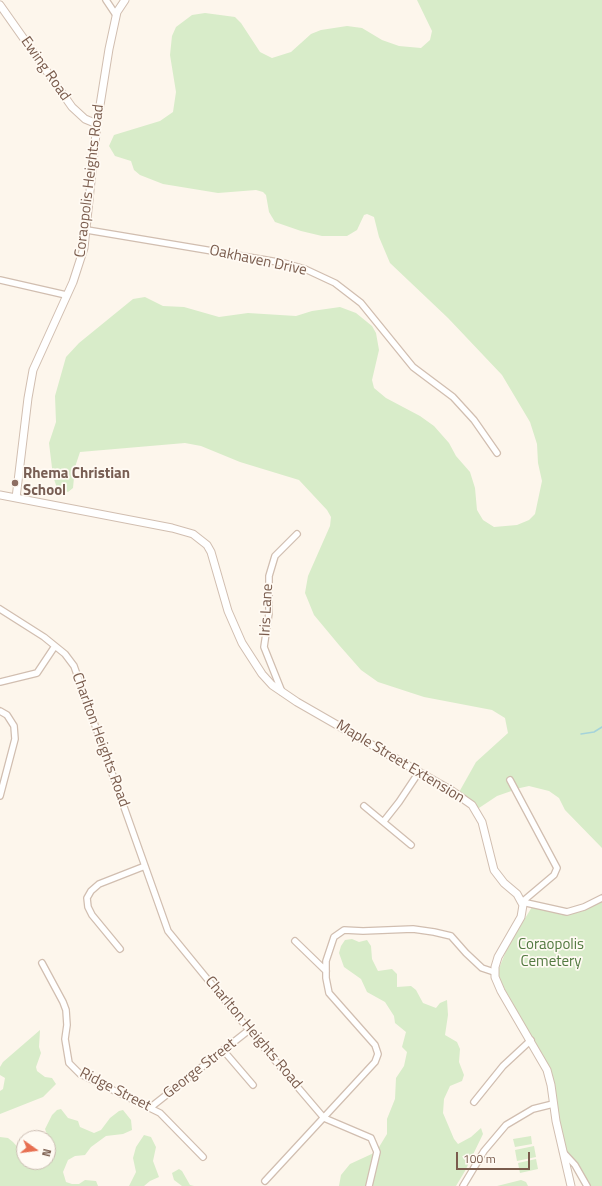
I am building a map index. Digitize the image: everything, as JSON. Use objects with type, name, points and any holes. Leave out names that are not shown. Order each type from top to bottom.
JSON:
[{"type":"street","points":[[106,0],[116,15]]},
{"type":"street","name":"Coraopolis Heights Road","points":[[16,498],[28,398],[33,370],[79,266],[87,230],[97,124],[109,49],[116,15],[120,4],[125,0]]},
{"type":"street","name":"Ewing Road","points":[[0,4],[72,107],[85,119],[97,124]]},
{"type":"street","name":"Oakhaven Drive","points":[[87,230],[284,263],[305,269],[336,284],[361,303],[413,367],[453,397],[474,420],[497,453]]},
{"type":"street","points":[[0,280],[66,295]]},
{"type":"street","name":"Maple Street Extension","points":[[0,495],[185,531],[201,539],[207,545],[213,558],[228,610],[242,643],[267,680],[282,693],[418,772],[452,790],[472,805],[482,822],[494,870],[522,902]]},
{"type":"street","name":"Iris Lane","points":[[282,693],[264,647],[269,613],[269,576],[275,556],[297,534]]},
{"type":"street","name":"Charlton Heights Road","points":[[0,609],[44,637],[65,654],[74,666],[168,931],[249,1030],[324,1118]]},
{"type":"street","points":[[0,682],[37,673],[55,646]]},
{"type":"street","points":[[0,711],[7,716],[14,726],[15,739],[0,796]]},
{"type":"street","points":[[384,820],[399,802],[418,772]]},
{"type":"street","points":[[510,780],[557,868],[554,875],[522,902]]},
{"type":"street","points":[[364,806],[384,820],[411,845]]},
{"type":"street","points":[[120,949],[92,915],[88,907],[87,898],[91,891],[99,884],[145,866]]},
{"type":"street","points":[[522,902],[567,912],[584,907],[602,898]]},
{"type":"street","points":[[522,902],[523,908],[521,917],[501,952],[494,972],[501,991],[531,1040],[549,1075],[553,1104],[571,1186]]},
{"type":"street","points":[[265,1181],[375,1062],[378,1054],[375,1045],[329,993],[326,961],[334,937],[344,930],[363,931],[413,929],[451,936],[482,968],[494,972]]},
{"type":"street","points":[[295,941],[326,971]]},
{"type":"street","name":"Ridge Street","points":[[42,963],[64,1002],[67,1025],[65,1039],[68,1063],[80,1074],[128,1099],[160,1113],[203,1157]]},
{"type":"street","name":"George Street","points":[[151,1108],[249,1030]]},
{"type":"street","points":[[474,1102],[503,1066],[531,1040]]},
{"type":"street","points":[[224,1050],[253,1085]]},
{"type":"street","points":[[463,1186],[484,1151],[506,1125],[534,1110],[553,1104]]},
{"type":"street","points":[[324,1118],[370,1138],[377,1152],[370,1186]]},
{"type":"street","points":[[563,1152],[575,1164],[587,1186]]},
{"type":"green space","points":[[417,0],[602,0],[602,848],[565,810],[559,798],[549,791],[529,786],[520,788],[497,796],[476,810],[458,794],[476,762],[508,733],[505,718],[492,710],[424,697],[378,682],[361,670],[339,645],[314,615],[305,593],[308,576],[330,526],[331,517],[327,510],[299,480],[240,462],[201,446],[185,443],[80,452],[75,467],[73,488],[68,492],[57,488],[53,476],[49,443],[56,422],[55,396],[66,357],[79,343],[133,299],[145,297],[163,306],[184,307],[219,317],[248,313],[296,316],[312,311],[340,307],[356,313],[372,326],[376,333],[379,350],[372,380],[374,388],[386,398],[420,416],[434,426],[449,443],[456,456],[470,472],[475,488],[477,510],[483,520],[494,527],[517,525],[529,520],[535,514],[542,481],[538,463],[537,444],[530,422],[502,375],[448,318],[390,263],[379,237],[374,217],[367,214],[364,215],[357,230],[347,236],[322,236],[301,231],[275,222],[269,212],[266,195],[263,192],[256,190],[218,193],[163,184],[140,175],[134,170],[131,161],[115,156],[109,146],[114,135],[160,121],[173,112],[176,92],[170,55],[172,36],[176,27],[192,15],[205,13],[235,17],[241,23],[260,52],[272,58],[291,52],[311,34],[321,30],[347,26],[362,28],[382,40],[399,46],[421,48],[430,40],[432,31]]},
{"type":"green space","name":"Coraopolis Cemetery","points":[[602,901],[602,1186],[587,1186],[563,1152],[551,1085],[520,1016],[500,981],[498,971],[508,946],[532,907],[560,914],[571,914],[583,911]]},
{"type":"green space","points":[[352,939],[359,942],[367,940],[371,946],[372,959],[378,971],[392,969],[397,974],[397,987],[411,986],[416,990],[423,1003],[436,1008],[440,1003],[447,1000],[448,1015],[445,1035],[457,1042],[460,1049],[459,1062],[464,1075],[462,1081],[450,1086],[444,1099],[443,1113],[454,1139],[458,1144],[471,1137],[481,1128],[483,1134],[456,1186],[339,1186],[341,1175],[350,1164],[376,1152],[387,1134],[387,1119],[395,1099],[396,1078],[404,1066],[407,1052],[402,1047],[406,1032],[395,1023],[394,1016],[385,1002],[367,992],[361,979],[344,967],[339,953],[341,946],[345,940]]},
{"type":"green space","points":[[40,1030],[39,1047],[41,1053],[36,1067],[37,1071],[45,1077],[52,1078],[56,1084],[43,1097],[0,1114],[0,1091],[3,1089],[5,1078],[0,1075],[0,1067],[3,1062]]},
{"type":"green space","points":[[61,1109],[68,1118],[78,1121],[80,1127],[94,1133],[101,1130],[110,1118],[119,1111],[123,1110],[131,1120],[132,1130],[123,1134],[106,1136],[91,1147],[85,1155],[75,1156],[68,1160],[63,1172],[66,1182],[79,1184],[85,1180],[96,1181],[98,1186],[0,1186],[0,1137],[8,1138],[16,1145],[16,1170],[56,1170],[56,1130],[45,1129],[52,1115],[57,1110]]},
{"type":"green space","points":[[144,1135],[151,1137],[156,1147],[153,1161],[159,1177],[150,1181],[144,1186],[129,1186],[136,1172],[133,1158],[136,1147]]},
{"type":"green space","points":[[531,1136],[532,1144],[515,1147],[513,1139]]},
{"type":"green space","points":[[534,1146],[536,1157],[517,1161],[515,1150]]},
{"type":"green space","points":[[536,1159],[538,1169],[520,1173],[518,1163]]},
{"type":"green space","points":[[179,1169],[182,1171],[190,1185],[194,1186],[182,1186],[174,1180],[172,1173]]},
{"type":"green space","points":[[521,1180],[526,1182],[528,1186],[497,1186]]},
{"type":"waterway","points":[[581,734],[594,732],[602,727]]},
{"type":"place","name":"Rhema Christian School","points":[[15,483]]}]
